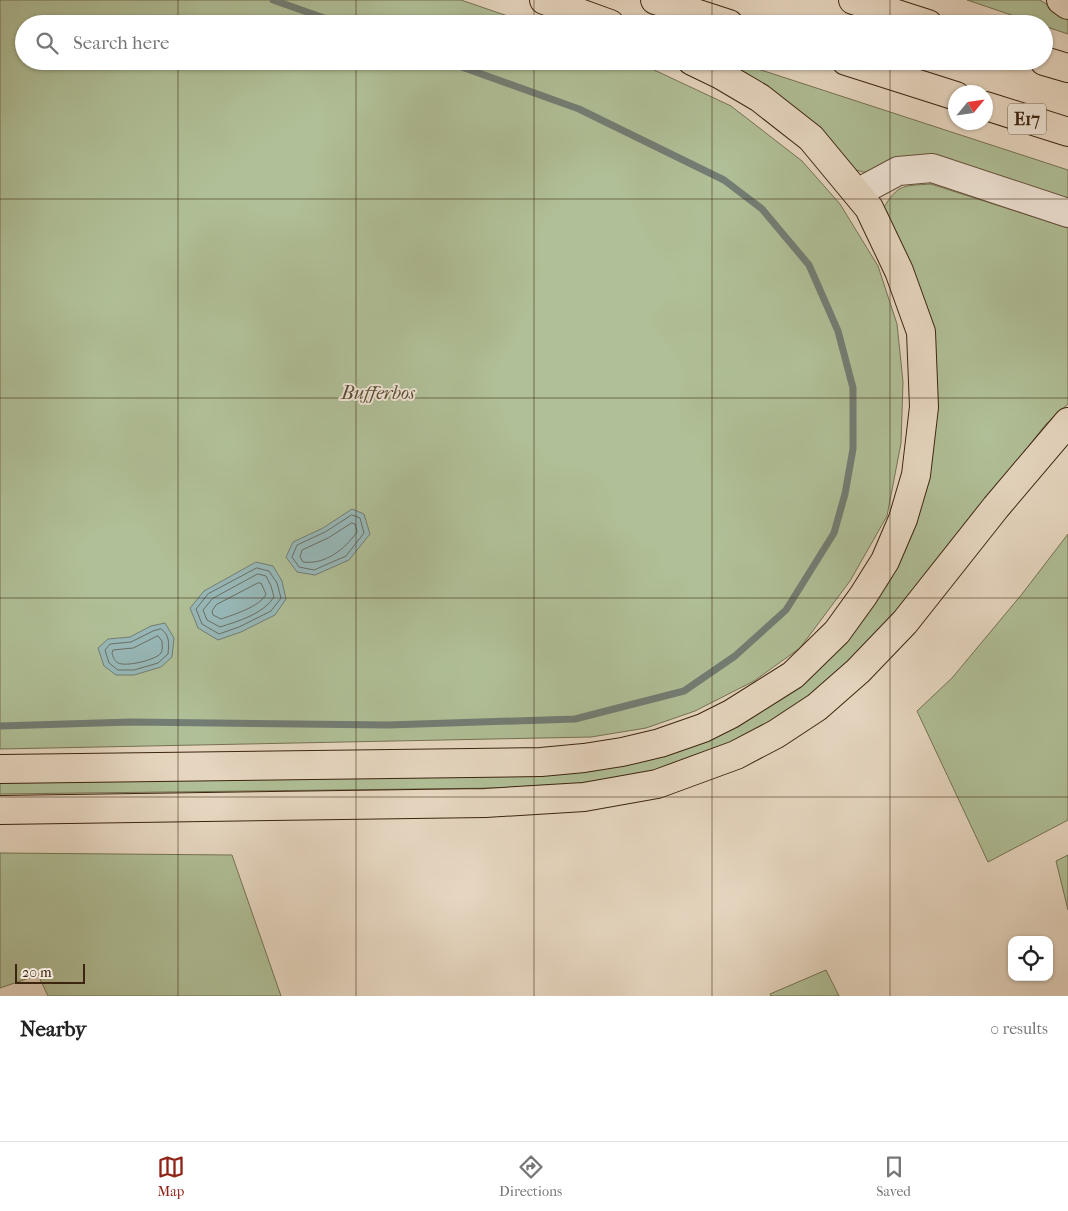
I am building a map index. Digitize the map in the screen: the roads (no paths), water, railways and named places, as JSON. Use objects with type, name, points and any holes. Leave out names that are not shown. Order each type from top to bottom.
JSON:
[{"type":"highway","points":[[544,0],[585,15]]},
{"type":"highway","points":[[655,0],[701,15]]},
{"type":"highway","points":[[853,0],[900,15]]},
{"type":"highway","points":[[1060,0],[1068,5]]},
{"type":"highway","points":[[1053,63],[1068,68]]},
{"type":"highway","points":[[0,769],[541,762],[622,752],[660,743],[703,728],[766,693],[793,675],[837,632],[885,561],[903,519],[916,475],[924,407],[921,332],[899,271],[869,208],[857,193],[810,138],[760,98],[711,70]]},
{"type":"highway","points":[[874,70],[948,93]]},
{"type":"highway","name":"E17","points":[[993,108],[1068,132]]},
{"type":"highway","points":[[1,810],[485,803],[584,797],[657,784],[736,755],[776,734],[817,707],[858,671],[905,622],[996,507],[1068,422]]},
{"type":"lane","points":[[857,193],[898,171],[932,168],[1068,213]]},
{"type":"water","points":[[352,509],[364,514],[370,534],[349,560],[315,575],[297,572],[286,557],[293,542],[323,528]]},
{"type":"water","points":[[256,562],[273,566],[282,581],[286,599],[275,615],[241,632],[218,640],[198,628],[190,608],[204,591]]},
{"type":"water","points":[[165,623],[174,638],[172,657],[161,667],[134,675],[116,675],[104,666],[98,648],[108,639],[130,637],[151,626]]},
{"type":"waterway","points":[[273,0],[316,15]]},
{"type":"waterway","points":[[0,726],[131,722],[388,725],[575,719],[684,691],[735,656],[786,610],[834,533],[845,494],[853,449],[853,388],[838,331],[809,265],[762,209],[724,180],[579,109],[470,70]]},
{"type":"park label","name":"Bufferbos","points":[[378,392]]}]
